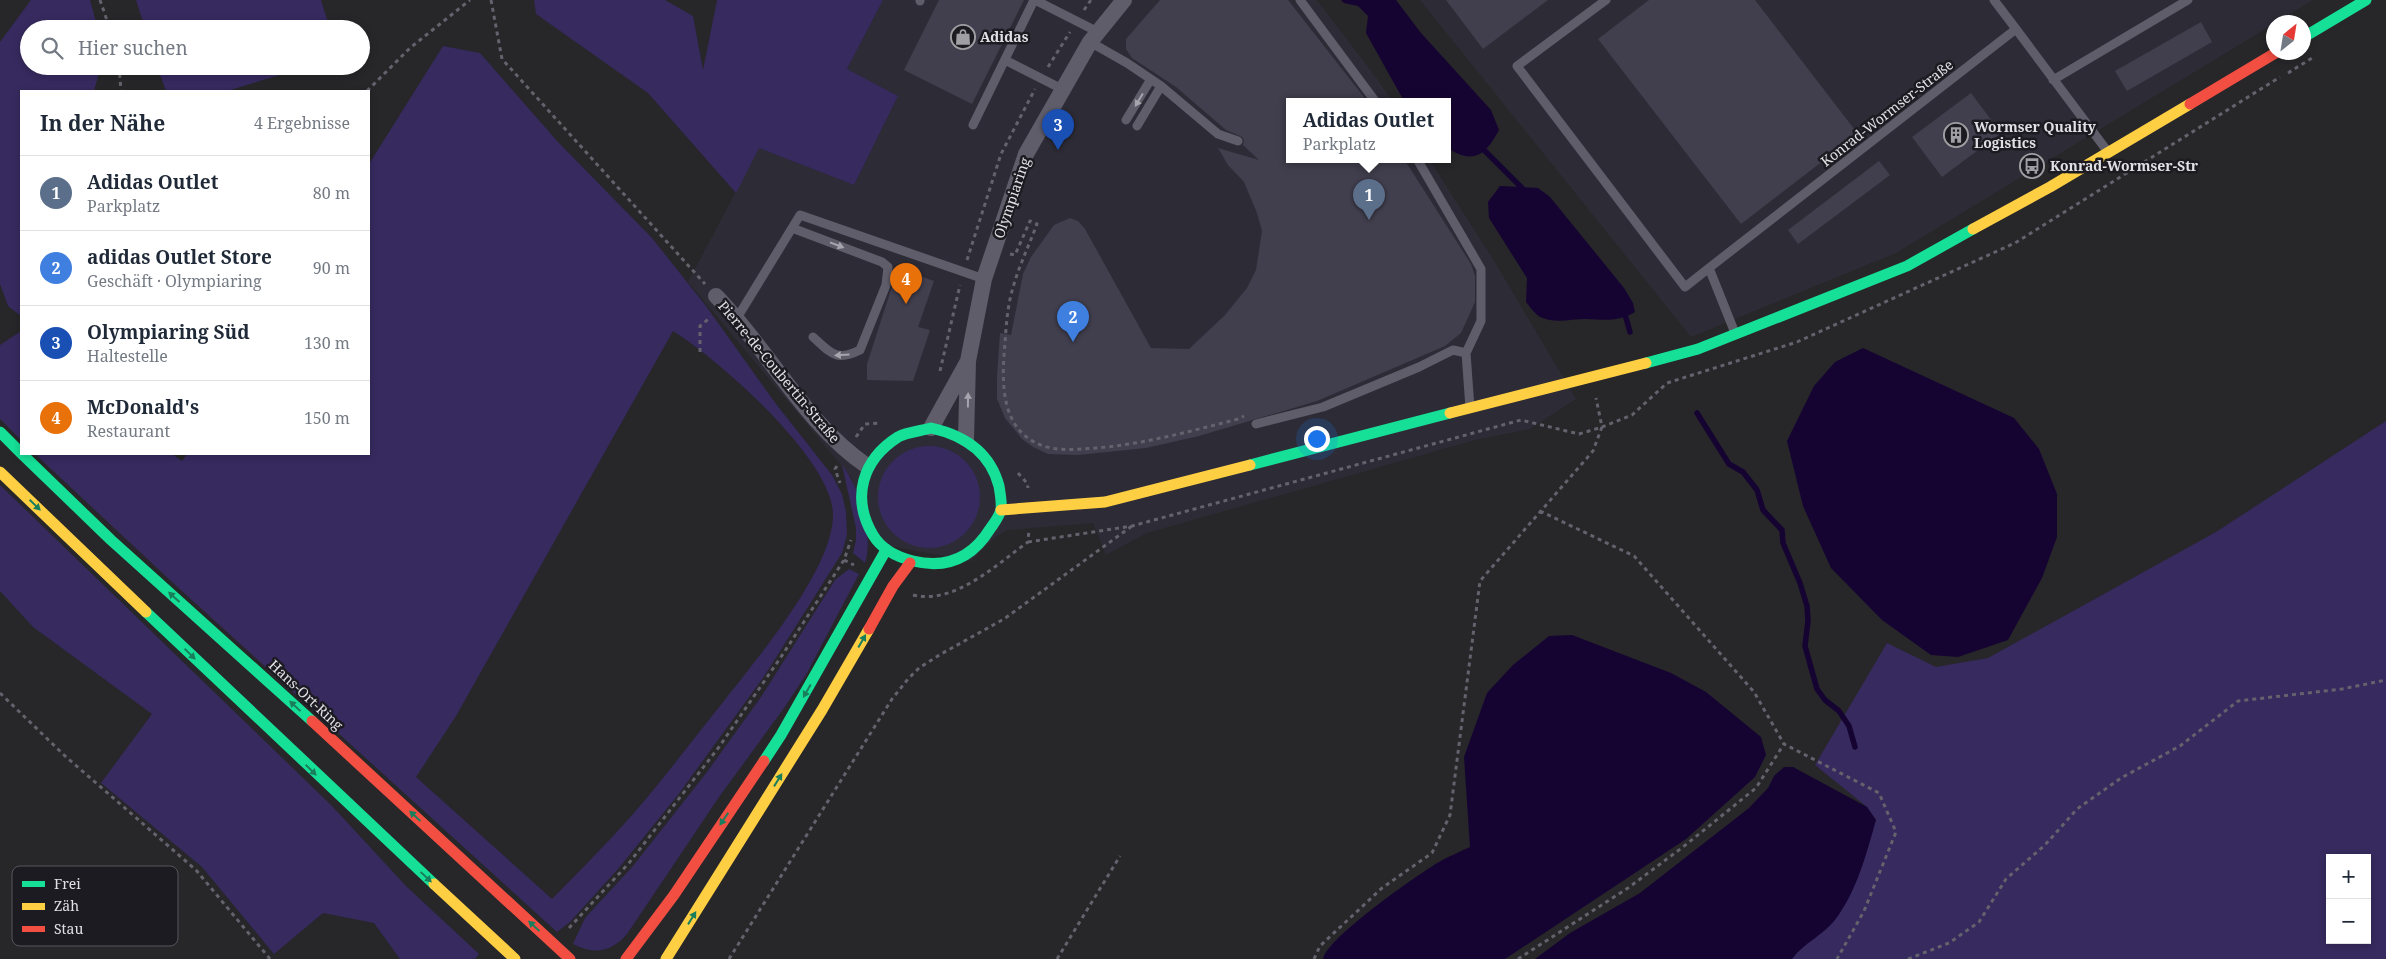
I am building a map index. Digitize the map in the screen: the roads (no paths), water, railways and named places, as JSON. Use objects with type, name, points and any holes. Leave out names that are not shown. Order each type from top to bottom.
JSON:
[{"type":"street","name":"Olympiaring","points":[[966,439],[968,361],[984,280],[1026,154],[1062,89],[1094,37],[1124,0]]},
{"type":"street","points":[[2311,33],[2366,0]]},
{"type":"street","points":[[1001,510],[1105,502],[1698,349],[1908,266],[2108,152],[2266,59]]},
{"type":"street","name":"Pierre-de-Coubertin-Straße","points":[[720,300],[737,318],[798,399],[846,452],[867,466]]},
{"type":"street","name":"Olympiaring","points":[[931,428],[968,361]]},
{"type":"street","points":[[931,428],[946,430],[966,439],[983,454],[993,471],[1001,510],[986,537],[976,548],[964,556],[944,564],[910,563],[886,550],[871,534],[863,515],[861,488],[867,466],[875,454],[889,441],[903,433],[931,428]]},
{"type":"street","name":"Hans-Ort-Ring","points":[[0,432],[20,451]]},
{"type":"street","name":"Hans-Ort-Ring","points":[[24,455],[111,540],[247,662],[570,959]]},
{"type":"street","points":[[0,472],[364,820],[515,959]]},
{"type":"street","points":[[626,959],[674,895],[780,735],[886,550]]},
{"type":"street","points":[[666,959],[822,710],[893,586],[910,563]]},
{"type":"lane","points":[[973,125],[1034,0],[1094,37],[1161,86],[1218,134],[1238,141]]},
{"type":"lane","points":[[1300,0],[1373,98]]},
{"type":"lane","name":"Konrad-Wormser-Straße","points":[[1606,0],[1517,66],[1686,287],[2016,29]]},
{"type":"lane","points":[[1994,0],[2108,152]]},
{"type":"lane","points":[[2053,80],[2188,0]]},
{"type":"lane","points":[[1005,60],[1062,89]]},
{"type":"lane","points":[[1126,120],[1151,79]]},
{"type":"lane","points":[[1137,126],[1161,86]]},
{"type":"lane","points":[[1420,163],[1481,269],[1481,320],[1466,353],[1470,408]]},
{"type":"lane","points":[[737,318],[800,215],[984,280]]},
{"type":"lane","points":[[792,228],[882,262],[888,267],[886,285],[860,350],[847,356],[833,355],[813,337]]},
{"type":"lane","points":[[1709,268],[1735,334]]},
{"type":"lane","points":[[1256,424],[1323,407],[1419,367],[1453,350],[1466,353]]},
{"type":"waterway","points":[[1484,150],[1522,188]]},
{"type":"waterway","points":[[1626,318],[1630,332]]},
{"type":"waterway","points":[[1697,413],[1729,464],[1743,472],[1757,490],[1763,510],[1782,530],[1783,543],[1800,583],[1807,606],[1808,621],[1805,646],[1817,689],[1825,700],[1839,711],[1849,726],[1855,747]]},
{"type":"place","name":"Adidas","points":[[963,37]]},
{"type":"place","name":"Wormser Quality Logistics","points":[[1956,135]]},
{"type":"place","name":"Olympiaring Süd","points":[[1058,150]]},
{"type":"place","name":"Konrad-Wormser-Str","points":[[2032,166]]},
{"type":"place","name":"Adidas Outlet","points":[[1369,220]]},
{"type":"place","name":"McDonald's","points":[[906,304]]},
{"type":"place","name":"adidas Outlet Store","points":[[1073,342]]}]
